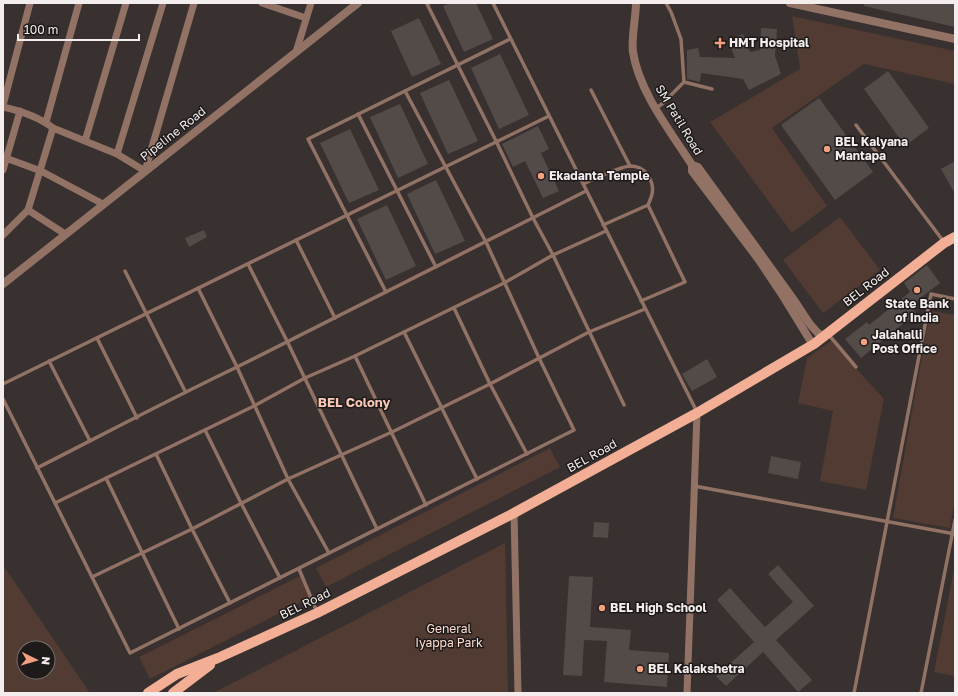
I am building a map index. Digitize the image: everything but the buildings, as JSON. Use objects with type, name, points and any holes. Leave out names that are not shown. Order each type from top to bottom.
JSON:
[{"type":"main road","name":"BEL Road","points":[[148,693],[177,674],[218,658],[317,613],[514,513],[697,413],[812,345],[944,243],[955,237]]},
{"type":"main road","name":"BEL Road","points":[[172,693],[218,658]]},
{"type":"street","points":[[30,3],[3,106],[20,111],[46,122],[54,128],[117,154],[145,171],[194,3]]},
{"type":"street","points":[[46,122],[79,3]]},
{"type":"street","points":[[85,141],[126,3]]},
{"type":"street","points":[[117,154],[163,3]]},
{"type":"street","points":[[262,3],[306,18]]},
{"type":"street","points":[[296,52],[311,3]]},
{"type":"street","name":"Pipeline Road","points":[[3,284],[358,3]]},
{"type":"street","name":"SM Patil Road","points":[[636,3],[633,51],[640,77],[656,108],[692,165],[698,167],[811,325],[825,335]]},
{"type":"street","points":[[790,3],[955,39]]},
{"type":"street","points":[[3,170],[5,158],[20,111]]},
{"type":"street","points":[[3,236],[28,210],[54,128]]},
{"type":"street","points":[[5,158],[41,171],[103,204]]},
{"type":"street","points":[[692,165],[692,171],[759,260],[781,293],[812,345]]},
{"type":"street","points":[[28,210],[65,234]]},
{"type":"street","points":[[687,693],[697,413]]},
{"type":"street","points":[[514,513],[518,693]]},
{"type":"lane","points":[[429,3],[427,4],[533,218],[553,255],[624,405]]},
{"type":"lane","points":[[493,3],[697,413]]},
{"type":"lane","points":[[656,108],[684,82],[681,39],[666,3]]},
{"type":"lane","points":[[386,292],[308,138],[510,39]]},
{"type":"lane","points":[[684,82],[712,89]]},
{"type":"lane","points":[[591,90],[630,166]]},
{"type":"lane","points":[[3,399],[130,653],[574,430],[538,358],[486,242],[406,91]]},
{"type":"lane","points":[[358,114],[436,267]]},
{"type":"lane","points":[[3,384],[549,116]]},
{"type":"lane","points":[[856,125],[944,243]]},
{"type":"lane","points":[[583,184],[630,166],[640,168],[644,171],[648,175],[653,185],[652,196],[648,206],[603,225]]},
{"type":"lane","points":[[37,468],[137,418],[185,391],[237,367],[586,191]]},
{"type":"lane","points":[[641,301],[685,282],[648,206]]},
{"type":"lane","points":[[55,503],[254,406],[305,378],[355,356],[454,308],[504,283],[553,255],[606,231]]},
{"type":"lane","points":[[296,240],[335,318]]},
{"type":"lane","points":[[248,264],[287,341],[377,529]]},
{"type":"lane","points":[[125,271],[185,391]]},
{"type":"lane","points":[[198,288],[237,367],[288,478],[329,553]]},
{"type":"lane","points":[[854,693],[931,294],[955,299]]},
{"type":"lane","points":[[454,308],[490,384],[527,454]]},
{"type":"lane","points":[[92,576],[192,528],[288,478],[442,408],[589,332],[645,309]]},
{"type":"lane","points":[[404,332],[477,479]]},
{"type":"lane","points":[[825,335],[856,367]]},
{"type":"lane","points":[[97,338],[137,418]]},
{"type":"lane","points":[[355,356],[426,505]]},
{"type":"lane","points":[[49,361],[90,441]]},
{"type":"lane","points":[[205,430],[240,503],[280,578]]},
{"type":"lane","points":[[156,454],[230,603]]},
{"type":"lane","points":[[106,478],[179,629]]},
{"type":"lane","points":[[694,486],[954,534]]},
{"type":"lane","points":[[922,693],[954,534],[955,520]]},
{"type":"lane","points":[[299,569],[317,613]]},
{"type":"green space","points":[[792,16],[955,51],[955,84],[864,64],[772,128],[827,206],[792,233],[710,122],[800,69]]},
{"type":"green space","points":[[840,217],[880,270],[823,313],[783,260]]},
{"type":"green space","points":[[930,311],[955,315],[955,498],[950,528],[893,518]]},
{"type":"green space","points":[[831,341],[884,399],[866,490],[820,481],[833,411],[798,403],[807,358]]},
{"type":"green space","points":[[550,448],[560,467],[326,587],[316,568]]},
{"type":"green space","name":"General Iyappa Park","points":[[505,543],[508,693],[213,693]]},
{"type":"green space","points":[[3,565],[54,640],[16,640],[16,680],[56,680],[56,643],[90,693],[3,693]]},
{"type":"green space","points":[[955,565],[955,676],[934,672]]},
{"type":"green space","points":[[300,576],[310,598],[150,679],[139,657]]},
{"type":"place","name":"HMT Hospital","points":[[720,43]]},
{"type":"place","name":"BEL Kalyana Mantapa","points":[[827,149]]},
{"type":"place","name":"Ekadanta Temple","points":[[541,176]]},
{"type":"place","name":"State Bank of India","points":[[917,290]]},
{"type":"place","name":"Jalahalli Post Office","points":[[864,342]]},
{"type":"place","name":"BEL High School","points":[[602,608]]},
{"type":"place","name":"BEL Kalakshetra","points":[[640,669]]},
{"type":"district","name":"BEL Colony","points":[[354,402]]}]
